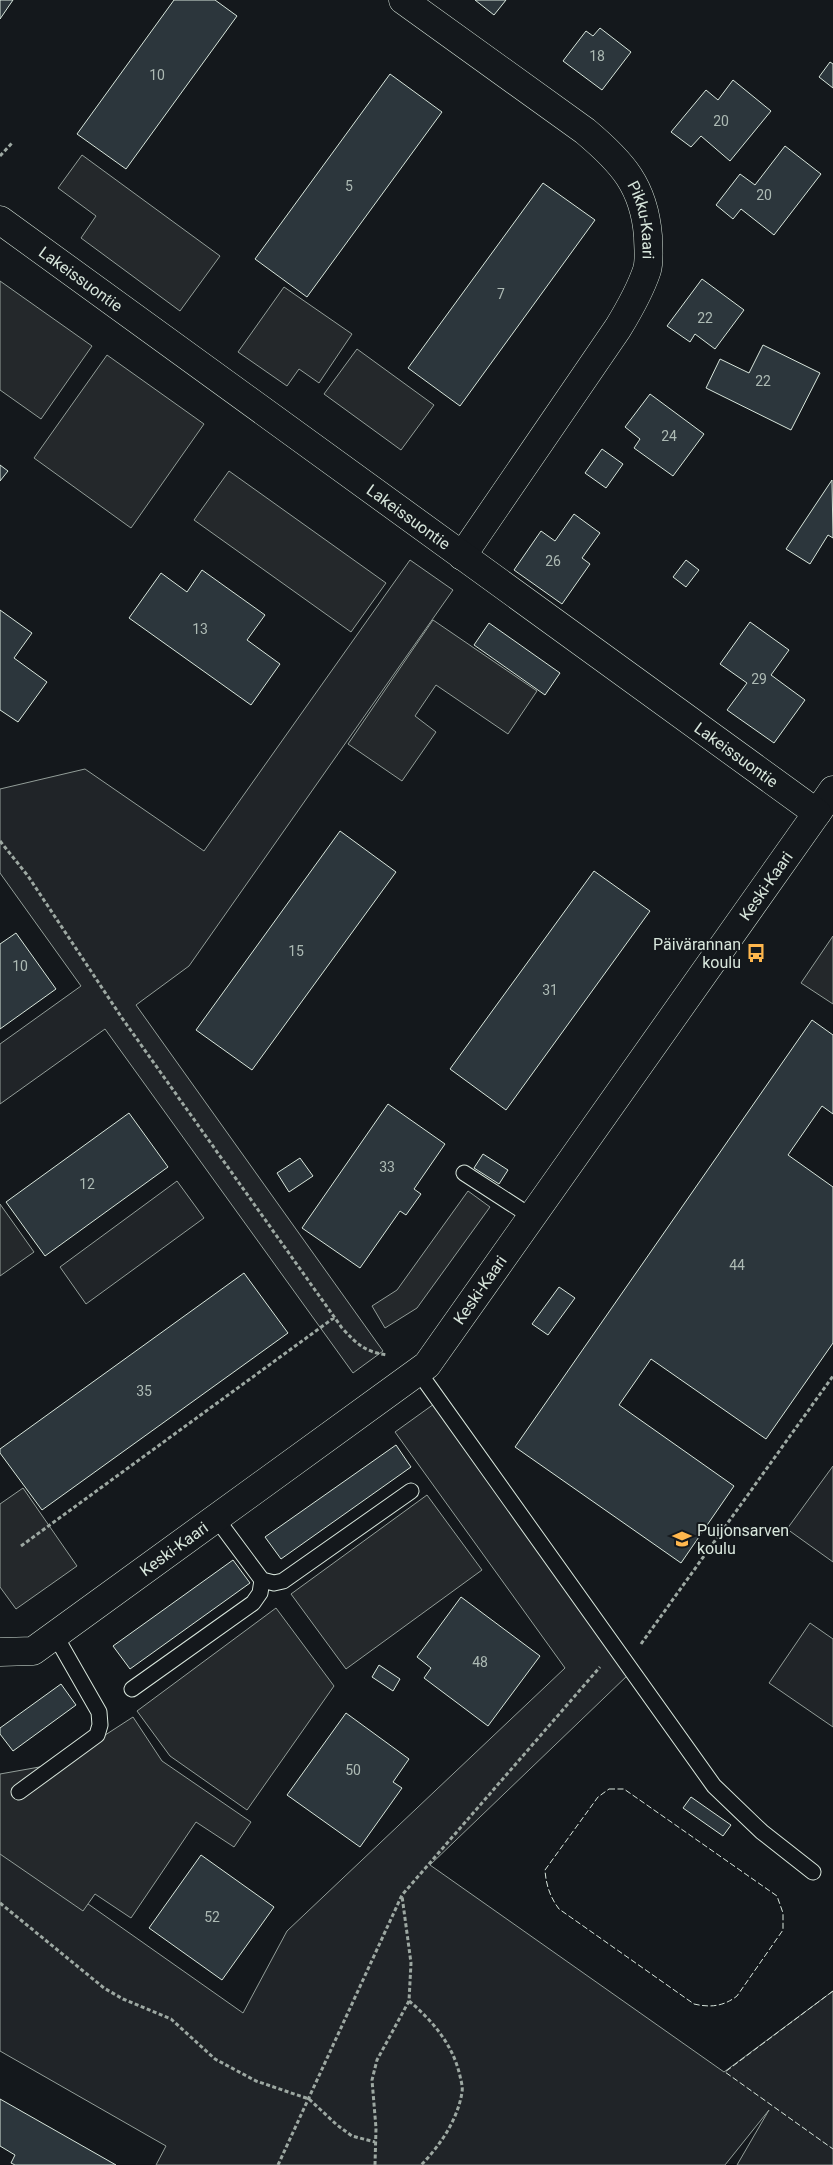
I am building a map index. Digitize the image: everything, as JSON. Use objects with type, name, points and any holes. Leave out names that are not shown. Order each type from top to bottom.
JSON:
[{"type":"street","name":"Pikku-Kaari","points":[[403,0],[585,131],[608,150],[626,170],[639,193],[646,216],[648,268],[637,296],[618,328],[462,556]]},
{"type":"street","name":"Lakeissuontie","points":[[0,220],[817,813]]},
{"type":"street","name":"Keski-Kaari","points":[[0,1652],[33,1651],[422,1368],[532,1217],[833,790]]},
{"type":"lane","points":[[464,1173],[532,1217]]},
{"type":"lane","points":[[422,1368],[714,1786],[762,1832],[813,1872]]},
{"type":"lane","points":[[216,1518],[262,1580],[274,1583],[283,1581],[411,1491]]},
{"type":"lane","points":[[132,1689],[253,1603],[260,1594],[262,1580]]},
{"type":"lane","points":[[19,1792],[97,1735],[100,1725],[99,1712],[55,1635]]},
{"type":"path","points":[[0,156],[12,143]]},
{"type":"path","points":[[0,841],[28,876],[122,1018],[354,1341],[370,1352],[404,1357],[422,1368]]},
{"type":"path","points":[[21,1546],[335,1317]]},
{"type":"path","points":[[636,1650],[833,1376]]},
{"type":"path","points":[[278,2165],[402,1895],[617,1647]]},
{"type":"path","points":[[375,2165],[376,2128],[372,2080],[377,2060],[409,2001],[411,1963],[402,1895]]},
{"type":"path","points":[[0,1903],[104,1988],[123,1999],[171,2019],[216,2059],[256,2081],[308,2099],[336,2125],[352,2136],[375,2142]]},
{"type":"path","points":[[409,2001],[425,2014],[449,2047],[457,2065],[462,2090],[458,2106],[441,2143],[421,2165]]},
{"type":"shaded area","points":[[82,155],[220,256],[180,311],[81,238],[96,216],[58,188]]},
{"type":"shaded area","points":[[0,281],[92,346],[41,419],[0,390]]},
{"type":"shaded area","points":[[284,287],[352,334],[319,383],[299,369],[287,386],[238,352]]},
{"type":"shaded area","points":[[357,349],[434,405],[401,450],[324,394]]},
{"type":"shaded area","points":[[107,355],[204,424],[131,528],[34,458]]},
{"type":"shaded area","points":[[229,471],[386,583],[351,632],[194,520]]},
{"type":"shaded area","points":[[410,560],[453,590],[189,966],[136,1005],[383,1351],[353,1373],[105,1029],[0,1104],[0,1044],[81,986],[0,873],[0,789],[85,769],[204,851]]},
{"type":"shaded area","points":[[433,620],[537,691],[508,734],[436,685],[415,716],[436,732],[402,781],[348,744]]},
{"type":"shaded area","points":[[833,936],[833,1004],[801,983]]},
{"type":"shaded area","points":[[177,1181],[204,1218],[86,1304],[60,1267]]},
{"type":"shaded area","points":[[468,1191],[490,1207],[417,1308],[385,1328],[372,1306],[397,1290]]},
{"type":"shaded area","points":[[0,1204],[34,1252],[0,1276]]},
{"type":"shaded area","points":[[434,1404],[629,1674],[430,1865],[724,2072],[833,1991],[833,2165],[737,2165],[769,2110],[725,2165],[156,2165],[166,2146],[0,2051],[0,1842],[243,2013],[287,1931],[565,1668],[395,1432]]},
{"type":"shaded area","points":[[833,1466],[833,1562],[787,1529]]},
{"type":"shaded area","points":[[23,1488],[77,1566],[16,1609],[0,1587],[0,1504]]},
{"type":"shaded area","points":[[427,1495],[482,1570],[346,1669],[291,1594]]},
{"type":"shaded area","points":[[276,1608],[334,1686],[247,1810],[170,1756],[137,1711]]},
{"type":"shaded area","points":[[810,1623],[833,1639],[833,1727],[769,1683]]},
{"type":"shaded area","points":[[133,1717],[162,1761],[251,1822],[234,1847],[196,1822],[131,1918],[95,1894],[83,1911],[0,1854],[0,1774],[62,1763]]},
{"type":"building","points":[[0,0],[13,0],[0,19]]},
{"type":"building","points":[[174,0],[215,0],[237,16],[126,169],[77,134]]},
{"type":"building","points":[[475,0],[506,0],[494,15]]},
{"type":"building","points":[[600,28],[631,52],[602,90],[563,61],[586,31],[593,36]]},
{"type":"building","points":[[830,62],[833,64],[833,88],[819,77]]},
{"type":"building","points":[[390,74],[442,112],[307,297],[255,259]]},
{"type":"building","points":[[733,80],[771,111],[730,161],[701,136],[691,147],[671,132],[706,90],[718,100]]},
{"type":"building","points":[[785,146],[821,174],[774,235],[741,209],[733,219],[716,205],[740,174],[755,185]]},
{"type":"building","points":[[543,183],[595,220],[460,406],[408,368]]},
{"type":"building","points":[[702,279],[744,310],[715,349],[695,334],[690,342],[667,326]]},
{"type":"building","points":[[763,345],[820,373],[791,430],[706,388],[720,359],[749,373]]},
{"type":"building","points":[[650,394],[704,434],[673,476],[634,448],[640,439],[625,427]]},
{"type":"building","points":[[602,449],[623,464],[606,488],[585,473]]},
{"type":"building","points":[[0,465],[8,471],[0,481]]},
{"type":"building","points":[[832,480],[833,538],[828,535],[810,564],[786,549]]},
{"type":"building","points":[[574,514],[600,533],[582,558],[590,564],[562,604],[514,570],[541,531],[555,541]]},
{"type":"building","points":[[686,560],[699,570],[686,587],[673,577]]},
{"type":"building","points":[[202,570],[265,615],[247,640],[280,664],[251,705],[129,618],[161,573],[187,592]]},
{"type":"building","points":[[0,610],[32,633],[14,658],[47,682],[18,722],[0,710]]},
{"type":"building","points":[[750,622],[789,650],[771,675],[805,700],[774,743],[727,710],[747,683],[720,664]]},
{"type":"building","points":[[489,623],[560,673],[545,695],[474,645]]},
{"type":"building","points":[[340,831],[396,872],[252,1070],[196,1030]]},
{"type":"building","points":[[594,871],[650,911],[506,1110],[450,1069]]},
{"type":"building","points":[[16,933],[56,989],[0,1029],[0,944]]},
{"type":"building","points":[[812,1020],[833,1035],[833,1114],[822,1106],[788,1155],[833,1187],[833,1343],[766,1439],[651,1359],[619,1405],[734,1486],[681,1563],[515,1447]]},
{"type":"building","points":[[388,1104],[445,1144],[414,1189],[421,1194],[406,1215],[400,1211],[360,1268],[302,1228]]},
{"type":"building","points":[[129,1113],[168,1167],[45,1256],[6,1202]]},
{"type":"building","points":[[483,1154],[508,1170],[499,1184],[474,1168]]},
{"type":"building","points":[[300,1158],[313,1176],[289,1192],[277,1173]]},
{"type":"building","points":[[244,1273],[288,1333],[42,1510],[0,1453],[0,1449]]},
{"type":"building","points":[[559,1287],[575,1298],[548,1335],[532,1324]]},
{"type":"building","points":[[396,1445],[411,1467],[281,1559],[265,1537]]},
{"type":"building","points":[[233,1560],[250,1583],[130,1669],[113,1646]]},
{"type":"building","points":[[461,1597],[540,1656],[488,1726],[424,1678],[431,1668],[417,1657]]},
{"type":"building","points":[[379,1665],[400,1679],[393,1691],[372,1677]]},
{"type":"building","points":[[61,1684],[76,1705],[13,1751],[0,1734],[0,1728]]},
{"type":"building","points":[[346,1713],[409,1759],[393,1782],[402,1788],[360,1847],[287,1795]]},
{"type":"building","points":[[691,1797],[731,1825],[723,1836],[683,1808]]},
{"type":"building","points":[[201,1855],[274,1907],[222,1980],[149,1928]]},
{"type":"building","points":[[0,2099],[116,2165],[15,2165],[11,2163],[15,2155],[0,2146]]},
{"type":"fence","points":[[609,1789],[624,1789],[777,1896],[783,1913],[783,1930],[737,1996],[727,2002],[706,2006],[694,2004],[559,1909],[553,1900],[547,1886],[545,1870],[598,1797],[609,1789]]},
{"type":"fence","points":[[833,1991],[725,2072],[833,2149]]},
{"type":"place","name":"Päivärannan koulu","points":[[756,953]]},
{"type":"place","name":"Puijonsarven koulu","points":[[682,1539]]}]
